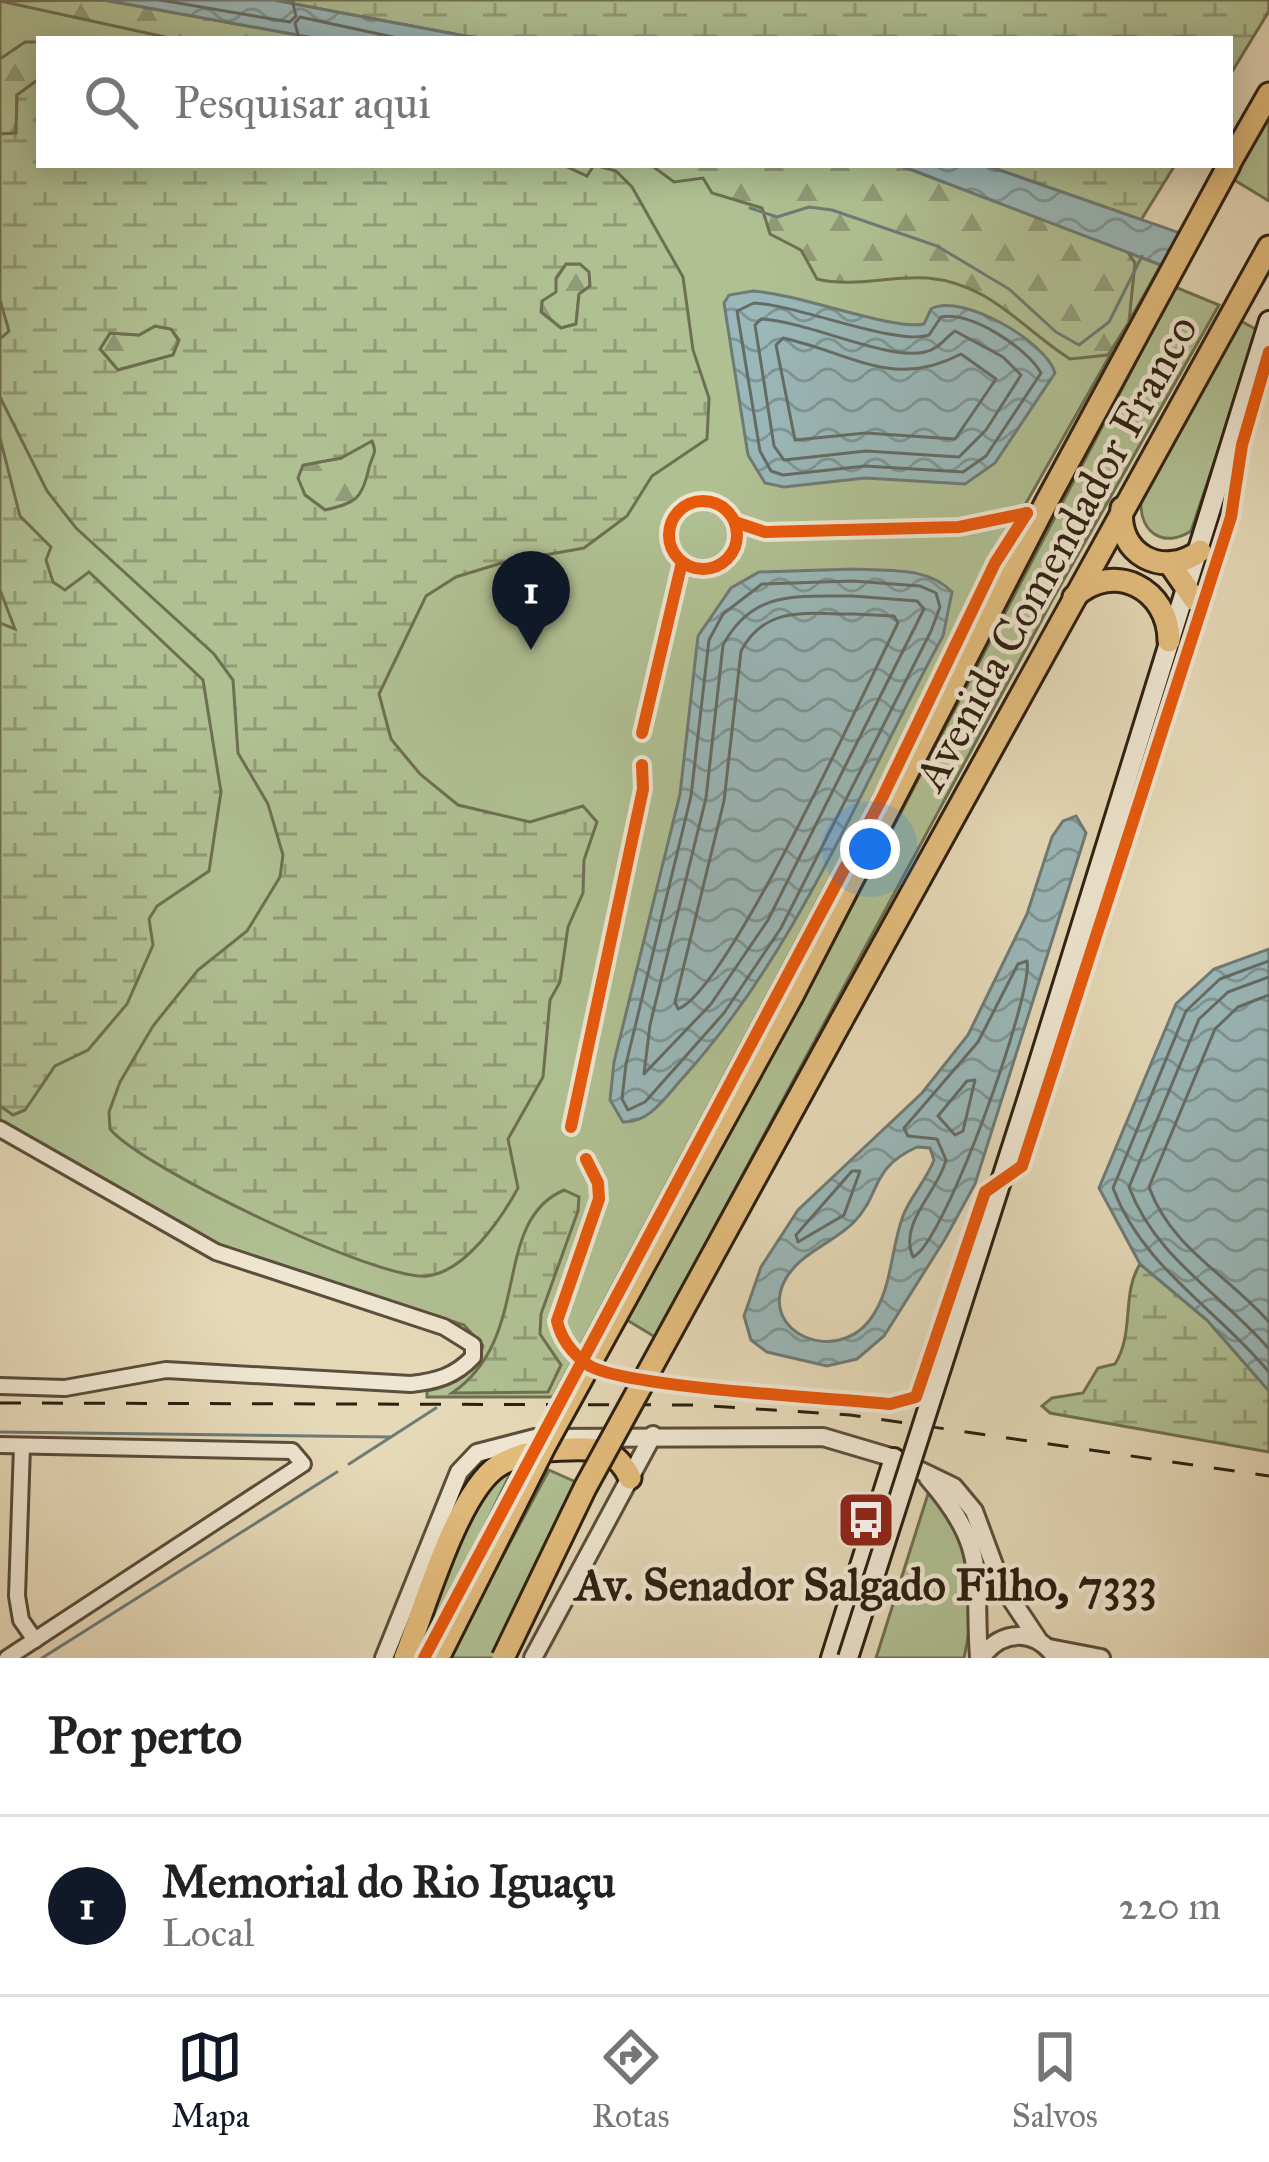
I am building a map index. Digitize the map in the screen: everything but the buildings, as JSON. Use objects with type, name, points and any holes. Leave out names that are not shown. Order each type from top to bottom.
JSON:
[{"type":"highway","name":"Avenida Comendador Franco","points":[[1233,157],[1269,94]]},
{"type":"highway","name":"Avenida Comendador Franco","points":[[438,1658],[544,1447],[792,996],[1226,169]]},
{"type":"highway","name":"Avenida Comendador Franco","points":[[503,1658],[585,1488],[1066,607],[1269,247]]},
{"type":"highway","points":[[1122,507],[1122,529],[1132,548],[1149,561],[1170,564],[1200,551]]},
{"type":"highway","points":[[1170,564],[1191,592]]},
{"type":"highway","points":[[1066,607],[1092,584],[1126,580],[1155,598],[1166,618],[1168,641]]},
{"type":"highway","points":[[405,1658],[475,1491],[495,1468],[523,1455],[599,1448],[635,1469]]},
{"type":"main road","points":[[1154,707],[1166,688],[1200,551],[1268,324]]},
{"type":"main road","points":[[848,1658],[1154,707],[1168,641],[1215,537],[1216,495]]},
{"type":"main road","points":[[831,1658],[894,1458]]},
{"type":"street","points":[[0,1129],[216,1252],[444,1327],[473,1346],[473,1357],[462,1369],[439,1381],[411,1384],[166,1370],[64,1388],[0,1386]]},
{"type":"street","points":[[533,1658],[653,1435]]},
{"type":"street","points":[[384,1658],[459,1472],[477,1453],[535,1438],[653,1435],[823,1437],[894,1458],[954,1487],[974,1511],[1001,1584],[1048,1649]]},
{"type":"street","points":[[630,1436],[635,1469]]},
{"type":"street","points":[[0,1445],[292,1451],[302,1458],[300,1468],[7,1658]]},
{"type":"street","points":[[22,1446],[17,1596],[21,1620],[34,1640]]},
{"type":"street","points":[[923,1473],[955,1510],[978,1562],[980,1658]]},
{"type":"street","points":[[980,1658],[1002,1638],[1102,1658]]},
{"type":"green space","points":[[0,0],[104,0],[303,36],[36,36],[36,168],[907,168],[1161,265],[991,565],[984,588],[553,1397],[427,1397],[427,1391],[463,1377],[480,1356],[483,1346],[464,1325],[210,1243],[0,1122]]},
{"type":"green space","points":[[104,0],[303,36],[160,36],[0,1]]},
{"type":"green space","points":[[273,0],[1269,0],[1269,11],[1233,70],[1233,36],[465,36]]},
{"type":"green space","points":[[25,42],[36,42],[36,81],[17,95],[16,134],[0,134],[0,59]]},
{"type":"green space","points":[[36,81],[36,168],[570,168],[587,176],[592,168],[605,168],[616,171],[632,187],[683,277],[693,350],[709,398],[707,439],[652,476],[627,516],[584,548],[505,562],[456,577],[426,596],[379,694],[391,739],[420,774],[458,805],[530,822],[583,806],[597,822],[584,860],[583,893],[568,927],[560,982],[550,1000],[543,1077],[508,1139],[518,1188],[480,1242],[441,1272],[427,1276],[401,1273],[314,1242],[211,1194],[131,1147],[110,1129],[109,1112],[120,1082],[153,1026],[198,970],[247,931],[280,877],[283,855],[268,804],[238,753],[233,680],[214,654],[76,528],[47,491],[0,397],[0,339],[9,331],[0,300],[0,134],[16,133],[17,95]],"holes":[[[566,264],[580,264],[589,272],[590,286],[579,294],[576,324],[561,328],[541,312],[542,301],[556,292],[556,278]],[[155,326],[171,329],[179,340],[173,355],[118,370],[100,349],[110,333],[139,335]],[[372,441],[374,454],[364,487],[351,502],[325,510],[305,495],[298,478],[303,465],[341,458]]]},
{"type":"green space","points":[[1269,116],[1269,201],[1231,178]]},
{"type":"green space","points":[[655,168],[907,168],[1127,251],[1135,263],[1129,322],[1108,355],[1070,359],[987,298],[950,282],[817,279],[801,250],[770,234],[762,208],[712,193],[703,178],[674,182]]},
{"type":"green space","points":[[994,168],[1173,168],[1141,220]]},
{"type":"green space","points":[[566,264],[580,264],[590,272],[590,286],[579,295],[576,324],[561,328],[541,312],[542,300]]},
{"type":"green space","points":[[1175,287],[1219,305],[1054,597],[655,1337],[627,1320],[827,954]]},
{"type":"green space","points":[[1239,320],[1259,331],[1191,531],[1163,538],[1145,522],[1141,502]]},
{"type":"green space","points":[[155,326],[171,329],[179,341],[173,355],[118,370],[100,349],[110,333],[139,335]]},
{"type":"green space","points":[[0,438],[20,516],[51,547],[46,560],[53,582],[65,590],[89,572],[203,680],[221,792],[209,871],[157,906],[149,919],[153,945],[127,1004],[88,1050],[55,1066],[25,1110],[13,1115],[0,1106],[0,623],[15,629],[0,590]]},
{"type":"green space","points":[[363,441],[372,441],[374,452],[356,498],[325,510],[305,495],[297,478],[303,465],[341,458]]},
{"type":"green space","points":[[564,1190],[579,1197],[578,1211],[541,1314],[540,1334],[561,1365],[548,1392],[452,1393],[477,1370],[494,1342],[527,1227],[541,1206]]},
{"type":"green space","points":[[1140,1264],[1207,1320],[1269,1391],[1269,1452],[1050,1413],[1042,1406],[1052,1398],[1083,1393],[1098,1368],[1115,1364],[1125,1339],[1131,1288]]},
{"type":"green space","points":[[515,1464],[420,1658],[411,1658],[475,1502],[490,1475]]},
{"type":"green space","points":[[549,1470],[578,1483],[495,1658],[448,1658]]},
{"type":"green space","points":[[928,1494],[945,1507],[965,1545],[971,1592],[964,1658],[876,1658]]},
{"type":"water","points":[[104,0],[273,0],[465,36],[303,36]]},
{"type":"water","points":[[907,168],[994,168],[1223,248],[1269,290],[1161,265]]},
{"type":"water","points":[[753,291],[910,325],[924,324],[931,309],[962,307],[1020,335],[1049,361],[1055,373],[995,463],[965,484],[865,478],[784,487],[765,483],[748,455],[724,303],[729,295]]},
{"type":"water","points":[[906,571],[942,584],[952,592],[943,636],[825,867],[760,977],[723,1030],[662,1101],[649,1114],[623,1122],[610,1100],[614,1062],[680,794],[698,636],[731,588],[759,572]]},
{"type":"water","points":[[1076,816],[1086,833],[975,1184],[945,1239],[884,1336],[857,1359],[827,1366],[767,1352],[751,1340],[744,1316],[761,1267],[798,1210],[922,1093],[968,1035],[1027,914],[1052,837],[1063,821]],"holes":[[[917,1147],[930,1148],[934,1160],[903,1216],[887,1283],[869,1321],[855,1334],[838,1340],[805,1337],[791,1328],[779,1300],[790,1272],[854,1222],[891,1164]]]},
{"type":"water","points":[[1269,949],[1269,1391],[1207,1320],[1140,1264],[1099,1188],[1176,1004],[1214,969]]},
{"type":"pier","points":[[1193,231],[1269,252],[1269,296],[1171,273]]},
{"type":"waterway","points":[[750,208],[777,217],[809,207],[832,210],[937,246],[1009,289],[1056,332],[1079,345],[1109,322],[1142,256]]},
{"type":"waterway","points":[[349,1464],[436,1408]]},
{"type":"waterway","points":[[0,1432],[391,1437]]},
{"type":"waterway","points":[[42,1658],[337,1472]]},
{"type":"railway","points":[[0,1403],[696,1405],[850,1415],[1269,1476]]},
{"type":"cycle path","points":[[586,1159],[598,1183],[599,1199],[557,1321],[568,1346],[588,1365],[642,1380],[732,1391],[890,1404],[916,1397],[985,1192],[1022,1166],[1231,517],[1242,445],[1269,352]]},
{"type":"cycle path","points":[[703,501],[727,511],[737,535],[727,559],[703,569],[679,559],[669,535],[679,511],[703,501]]},
{"type":"cycle path","points":[[735,522],[765,532],[959,527],[1027,513]]},
{"type":"cycle path","points":[[424,1658],[882,798],[995,563],[1027,513]]},
{"type":"cycle path","points":[[642,733],[682,562]]},
{"type":"cycle path","points":[[571,1127],[643,789],[642,765]]},
{"type":"place","name":"Memorial do Rio Iguaçu","points":[[531,650]]},
{"type":"place","name":"Av. Senador Salgado Filho, 7333","points":[[866,1520]]}]
